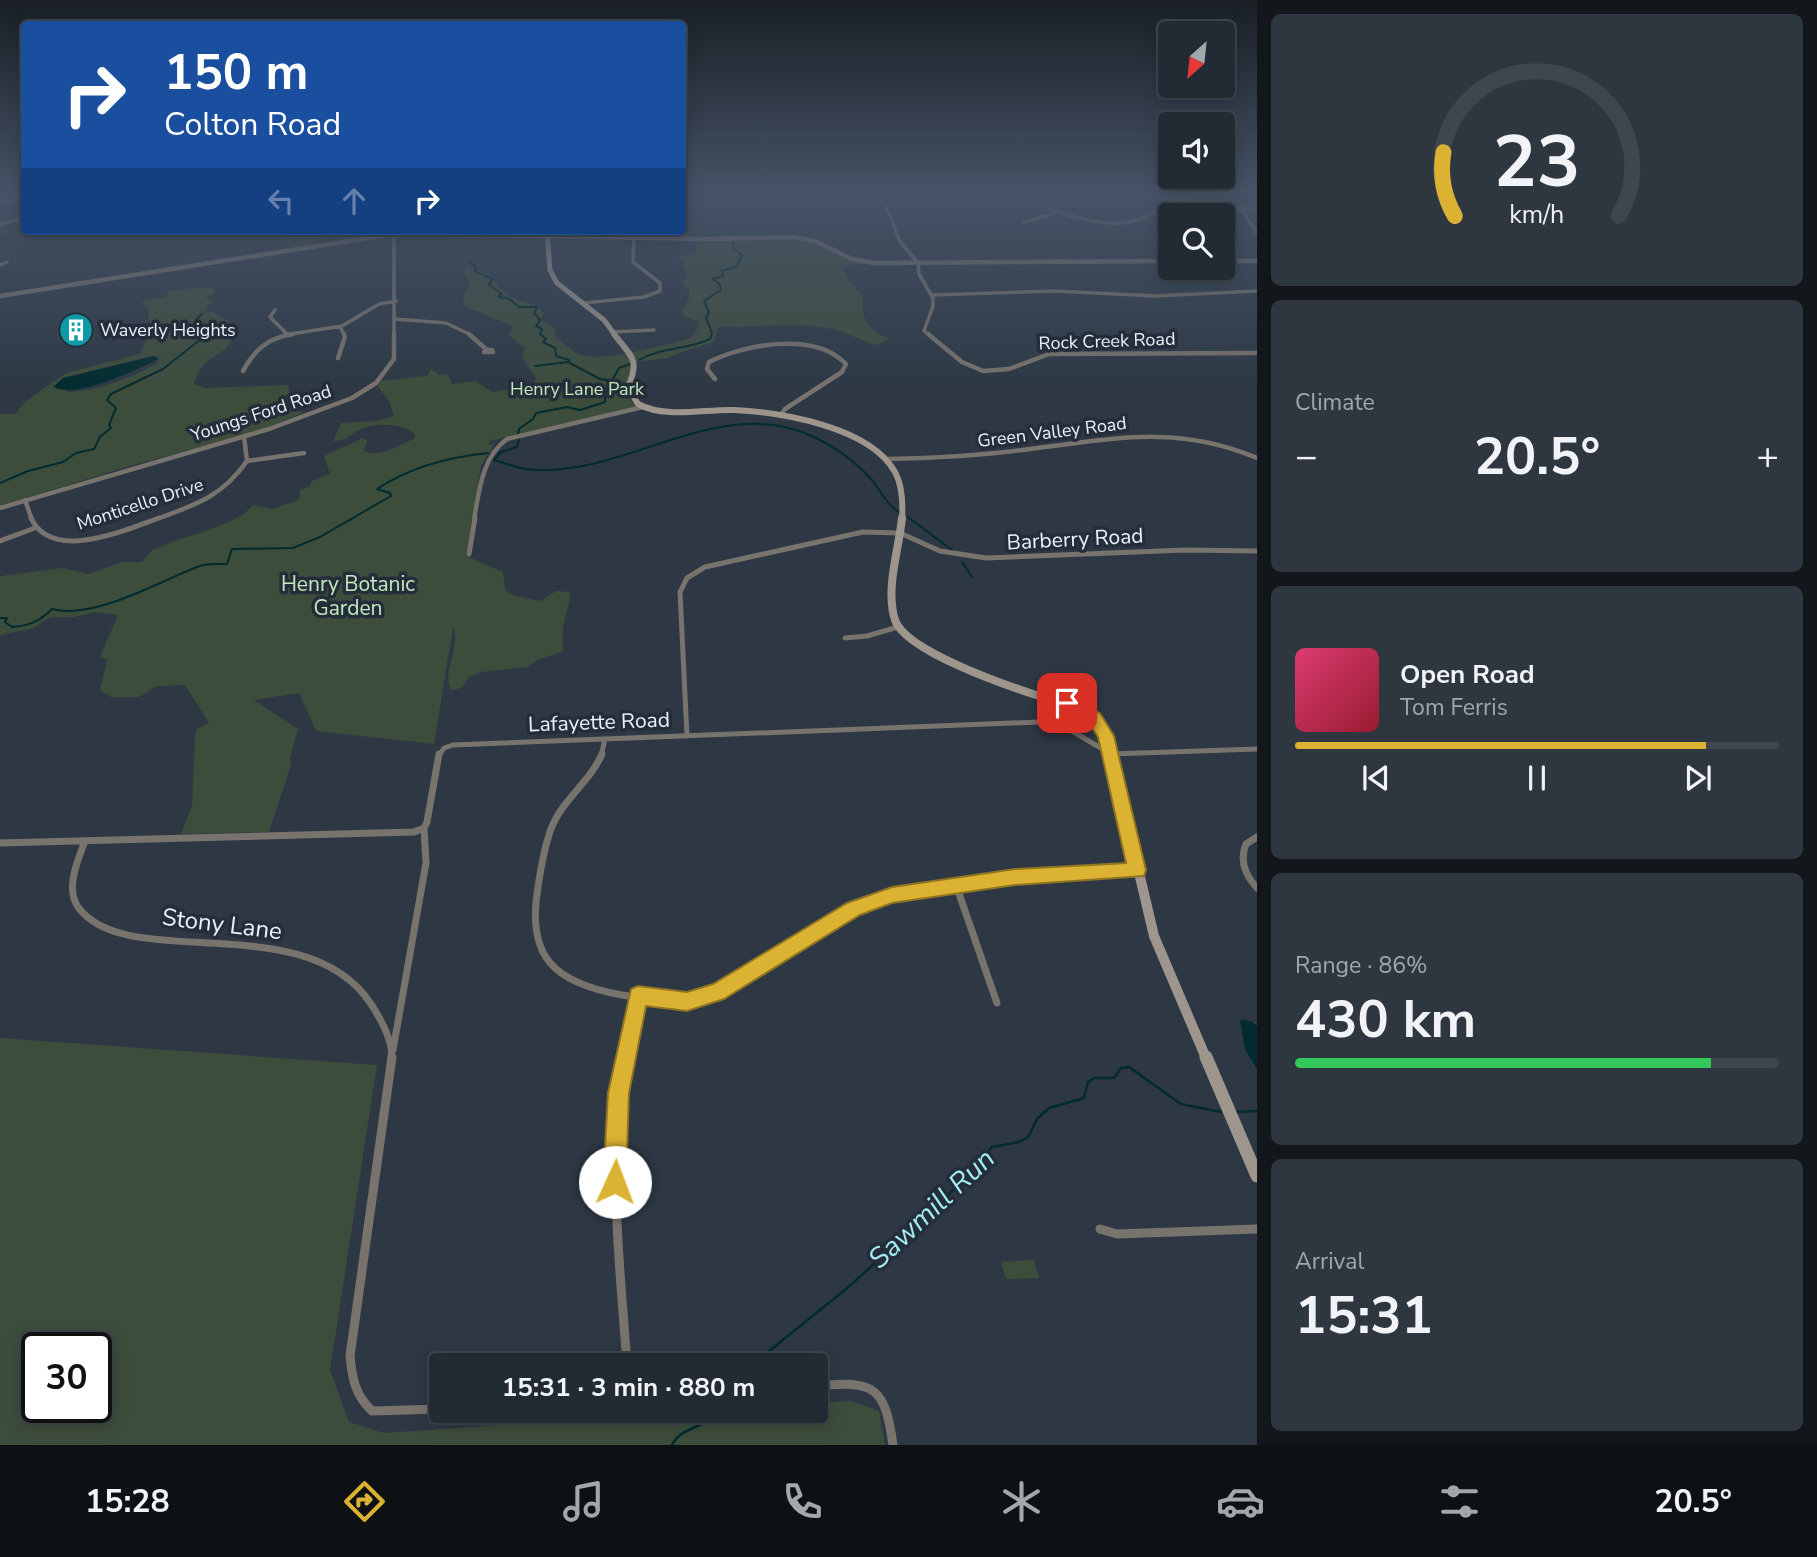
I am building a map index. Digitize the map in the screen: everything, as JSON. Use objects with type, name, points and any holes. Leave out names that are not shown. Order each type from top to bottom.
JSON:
[{"type":"main road","points":[[550,258],[552,275],[564,291],[604,320],[636,364],[628,390],[633,399],[643,407],[659,410],[739,411],[780,416],[818,424],[873,446],[888,459],[896,475],[903,502],[892,608],[898,627],[911,641],[930,651],[1086,712],[1104,730],[1160,954],[1257,1176]]},
{"type":"street","points":[[0,296],[235,258]]},
{"type":"street","name":"Youngs Ford Road","points":[[0,508],[244,436],[352,398],[375,383],[394,359],[395,258]]},
{"type":"street","points":[[583,303],[605,298],[647,297],[661,290],[660,283],[633,258]]},
{"type":"street","points":[[854,258],[860,261],[918,263],[1158,261]]},
{"type":"street","points":[[914,258],[918,263],[917,274],[932,295],[1062,291],[1155,296],[1257,291]]},
{"type":"street","points":[[1235,261],[1257,261]]},
{"type":"street","points":[[0,265],[8,262]]},
{"type":"street","name":"Rock Creek Road","points":[[932,295],[933,307],[924,331],[943,344],[959,362],[982,370],[1006,370],[1033,356],[1049,354],[1257,353]]},
{"type":"street","points":[[243,371],[254,349],[287,334],[340,326],[374,305],[396,301]]},
{"type":"street","points":[[275,310],[270,317],[287,334]]},
{"type":"street","points":[[396,319],[428,318],[446,323],[472,336],[487,350]]},
{"type":"street","points":[[338,358],[345,337],[340,326]]},
{"type":"street","points":[[612,332],[654,330]]},
{"type":"street","points":[[715,379],[707,371],[709,362],[744,348],[809,346],[825,348],[841,356],[846,364],[842,372],[785,408],[780,416]]},
{"type":"street","points":[[469,554],[483,472],[501,442],[643,407]]},
{"type":"street","points":[[244,436],[247,461],[304,453]]},
{"type":"street","name":"Green Valley Road","points":[[888,459],[970,456],[1135,436],[1207,440],[1257,458]]},
{"type":"street","name":"Monticello Drive","points":[[35,528],[58,541],[78,541],[104,535],[204,502],[223,490],[247,461]]},
{"type":"street","points":[[0,541],[35,528],[25,500]]},
{"type":"street","points":[[687,736],[680,600],[681,586],[687,578],[705,567],[803,543],[854,533],[900,533]]},
{"type":"street","name":"Barberry Road","points":[[900,533],[940,551],[986,558],[1186,550],[1257,551]]},
{"type":"street","points":[[845,638],[867,636],[898,627]]},
{"type":"street","name":"Lafayette Road","points":[[424,828],[438,757],[444,748],[453,745],[1040,722],[1065,727],[1111,754]]},
{"type":"street","points":[[605,739],[602,758],[572,793],[552,827],[543,855],[534,925],[543,953],[562,974],[592,989],[687,1001],[707,997],[866,903],[892,895],[1015,877],[1137,870]]},
{"type":"street","points":[[1111,754],[1257,749]]},
{"type":"street","points":[[0,844],[411,833],[424,828]]},
{"type":"street","name":"Stony Lane","points":[[424,828],[426,863],[392,1053],[350,1356],[352,1380],[359,1400],[372,1411],[429,1409]]},
{"type":"street","points":[[1257,837],[1246,844],[1241,858],[1245,871],[1257,888]]},
{"type":"street","name":"Stony Lane","points":[[85,841],[76,857],[70,892],[84,917],[95,925],[126,935],[258,946],[307,958],[343,976],[360,992],[381,1018],[392,1053]]},
{"type":"street","points":[[956,885],[997,1003]]},
{"type":"street","points":[[626,1353],[615,1182],[618,1093],[638,996]]},
{"type":"street","points":[[1100,1229],[1117,1234],[1257,1229]]},
{"type":"street","points":[[828,1386],[851,1383],[872,1390],[886,1405],[893,1445]]},
{"type":"green space","name":"Henry Botanic Garden","points":[[679,258],[846,258],[864,263],[842,266],[849,281],[863,296],[863,311],[867,323],[890,339],[875,345],[839,331],[810,326],[718,327],[714,342],[670,358],[632,362],[627,390],[639,408],[489,441],[489,445],[495,443],[481,466],[466,556],[503,572],[505,590],[512,595],[541,601],[556,591],[569,592],[563,628],[563,652],[537,660],[527,667],[481,672],[469,677],[462,688],[451,690],[448,675],[455,643],[453,627],[434,744],[316,731],[299,693],[254,700],[298,729],[290,758],[291,765],[269,832],[181,834],[192,806],[195,735],[197,729],[209,723],[185,685],[157,686],[139,697],[111,697],[100,690],[107,660],[100,657],[118,615],[95,612],[74,617],[51,617],[31,629],[0,635],[0,576],[63,568],[88,574],[122,562],[142,562],[153,550],[221,525],[245,513],[253,505],[272,509],[299,500],[300,490],[310,486],[312,481],[330,474],[324,456],[363,438],[367,440],[364,451],[376,453],[390,450],[415,438],[414,433],[402,427],[379,425],[365,427],[343,439],[333,441],[341,423],[376,421],[394,416],[389,401],[378,387],[379,381],[427,376],[431,369],[439,375],[447,374],[452,384],[475,381],[492,392],[524,387],[534,382],[536,378],[522,357],[525,348],[509,335],[513,326],[464,306],[463,298],[470,283],[465,274],[466,269],[484,273],[507,295],[544,312],[541,320],[554,328],[555,336],[576,353],[600,357],[649,349],[691,338],[699,326],[698,321],[684,316],[682,311],[689,298],[689,290],[682,284],[687,276]]},
{"type":"green space","points":[[203,287],[215,289],[213,294],[205,297],[216,302],[206,306],[208,309],[201,315],[211,311],[228,321],[232,339],[224,350],[207,361],[194,384],[205,388],[288,385],[292,408],[303,413],[255,432],[133,465],[0,506],[0,414],[15,414],[26,401],[66,373],[140,354],[153,326],[148,318],[149,309],[141,302],[166,297],[168,291]],"holes":[[[158,357],[158,363],[126,378],[102,387],[67,392],[63,378]]]},
{"type":"green space","points":[[0,1038],[377,1065],[330,1370],[349,1422],[384,1433],[531,1423],[828,1423],[828,1402],[851,1401],[879,1411],[885,1445],[0,1445]]},
{"type":"green space","points":[[1034,1260],[1039,1278],[1006,1279],[1001,1262]]},
{"type":"shaded area","points":[[153,356],[159,359],[106,382],[77,389],[53,387],[63,378]]},
{"type":"shaded area","points":[[1240,1020],[1251,1021],[1257,1026],[1257,1069],[1245,1049]]},
{"type":"waterway","points":[[639,360],[710,339],[712,333],[706,318],[709,312],[704,301],[721,290],[720,285],[713,279],[723,276],[722,271],[736,267],[740,258]]},
{"type":"waterway","points":[[470,261],[477,269],[474,271],[492,279],[489,285],[502,294],[498,297],[508,298],[519,307],[537,307],[534,313],[540,320],[536,326],[542,329],[540,334],[546,339],[543,342],[555,348],[556,356],[569,360],[568,362]]},
{"type":"waterway","points":[[0,483],[28,471],[63,462],[76,453],[94,449],[100,437],[111,428],[109,425],[116,408],[107,400],[111,394],[163,369],[201,339],[197,328],[200,323],[195,321],[202,314]]},
{"type":"waterway","points":[[535,366],[568,362]]},
{"type":"waterway","points":[[568,362],[600,379],[612,381]]},
{"type":"waterway","points":[[612,381],[619,368],[630,364]]},
{"type":"waterway","points":[[518,434],[519,429],[533,419],[536,413],[567,407],[580,410],[605,402],[605,397],[612,392],[609,386],[612,381]]},
{"type":"waterway","points":[[519,439],[517,447],[501,452],[494,460],[525,469],[561,469],[596,463],[702,431],[737,425],[772,425],[807,434],[842,453],[872,480],[899,512]]},
{"type":"waterway","points":[[0,618],[7,618],[5,622],[12,627],[34,622],[52,609],[69,611],[107,604],[200,566],[227,564],[232,549],[293,548],[320,537],[391,496],[390,493],[377,489],[390,481],[444,460],[488,453]]},
{"type":"waterway","points":[[908,517],[952,550]]},
{"type":"waterway","points":[[962,562],[972,577]]},
{"type":"waterway","name":"Sawmill Run","points":[[767,1353],[846,1289],[934,1211],[992,1147],[1019,1142],[1028,1137],[1037,1119],[1049,1108],[1084,1098],[1088,1082],[1094,1078],[1114,1078],[1121,1068],[1129,1067],[1181,1104],[1221,1112]]},
{"type":"waterway","name":"Sawmill Run","points":[[1237,1112],[1257,1111]]},
{"type":"waterway","name":"Sawmill Run","points":[[672,1445],[676,1438],[703,1423]]},
{"type":"place","name":"Waverly Heights","points":[[76,330]]},
{"type":"route","points":[[615,1182],[618,1093],[638,996],[687,1001],[717,993],[854,908],[892,895],[1015,877],[1137,870],[1106,736],[1094,717],[1067,703]]},
{"type":"park label","name":"Henry Lane Park","points":[[577,389]]}]
